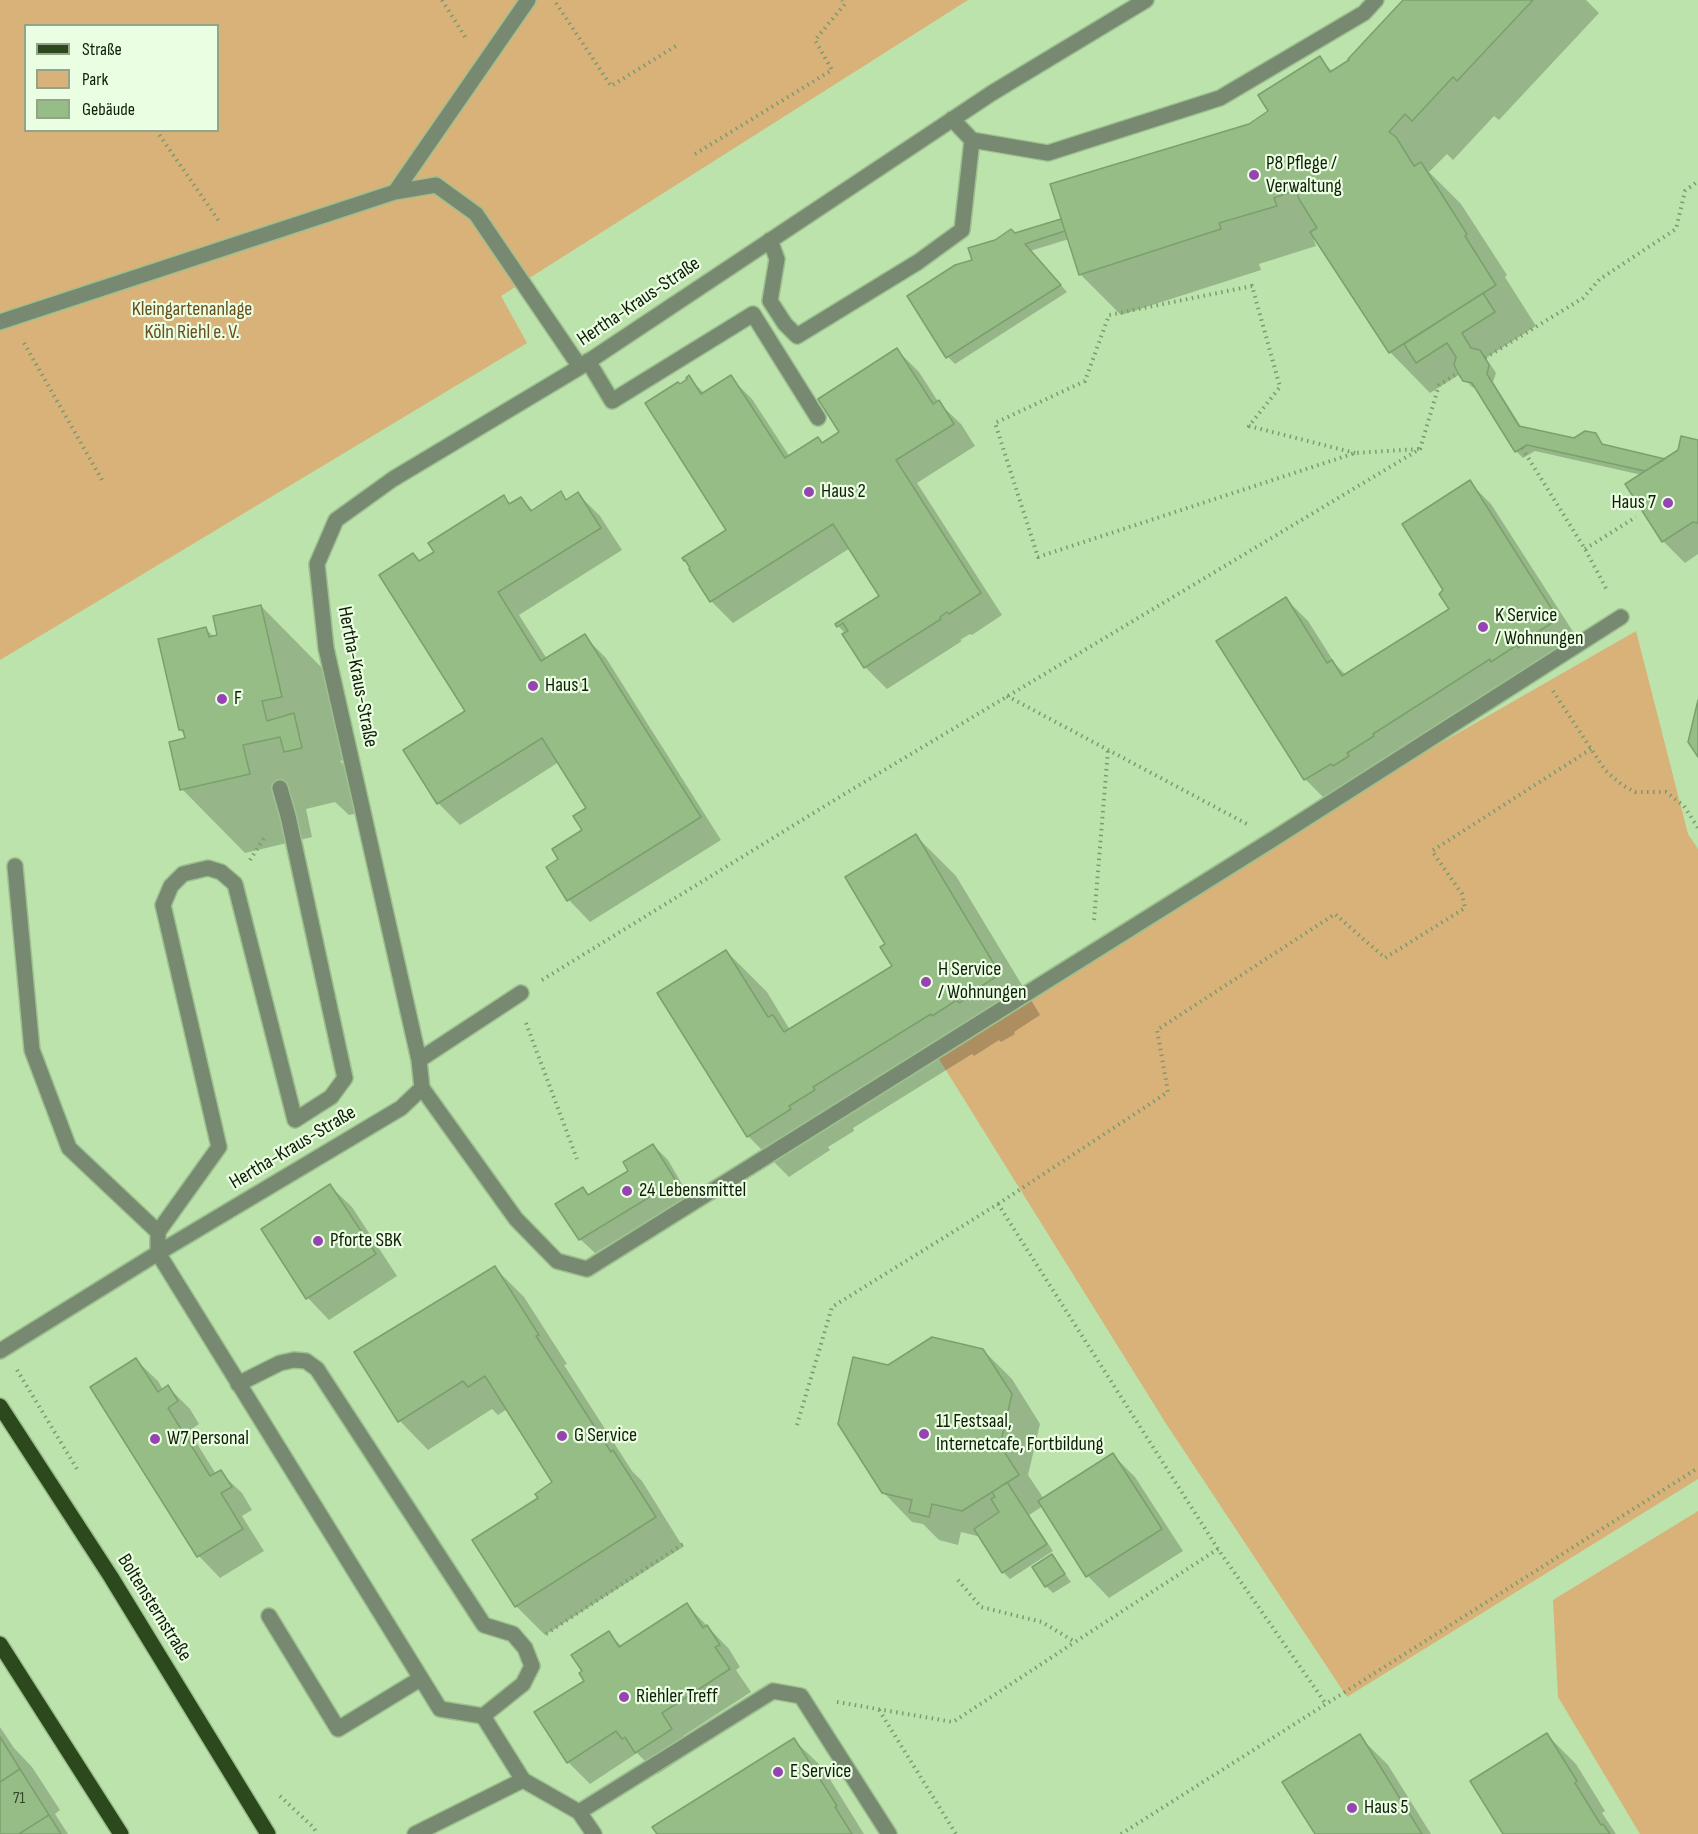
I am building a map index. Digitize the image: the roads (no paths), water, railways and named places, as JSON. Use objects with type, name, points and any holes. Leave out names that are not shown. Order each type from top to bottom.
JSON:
[{"type":"main road","name":"Boltensternstraße","points":[[0,1406],[111,1577],[268,1834]]},
{"type":"main road","points":[[0,1644],[121,1834]]},
{"type":"lane","points":[[395,192],[528,0]]},
{"type":"lane","name":"Hertha-Kraus-Straße","points":[[0,1351],[158,1253],[401,1108],[422,1088],[418,1060],[326,648],[317,564],[336,520],[393,479],[584,364],[952,119],[1146,0]]},
{"type":"lane","points":[[952,119],[972,141],[1048,153],[1220,98],[1364,13],[1376,0]]},
{"type":"lane","points":[[770,240],[777,260],[770,301],[785,324],[797,336],[918,262],[962,230],[972,141]]},
{"type":"lane","points":[[5,321],[395,192],[436,185],[476,214],[612,401],[753,314],[818,418]]},
{"type":"lane","points":[[422,1088],[516,1219],[557,1262],[587,1269],[1275,838],[1621,617]]},
{"type":"lane","points":[[238,1383],[279,1363],[294,1360],[306,1361],[317,1369],[484,1625],[513,1634],[525,1648],[532,1666],[523,1684],[483,1716],[440,1709],[420,1679],[158,1253],[158,1232],[219,1147],[163,905],[171,886],[183,874],[208,868],[221,872],[235,884],[295,1120],[331,1097],[345,1078],[280,788]]},
{"type":"lane","points":[[15,866],[32,1050],[69,1148],[158,1232]]},
{"type":"lane","points":[[418,1060],[521,993]]},
{"type":"lane","points":[[269,1616],[338,1729],[420,1679]]},
{"type":"lane","points":[[579,1812],[773,1691],[801,1696],[889,1834]]},
{"type":"lane","points":[[483,1716],[523,1780],[579,1812],[594,1834]]},
{"type":"lane","points":[[415,1834],[523,1780]]},
{"type":"place","name":"P8 Pflege / Verwaltung","points":[[1254,175]]},
{"type":"place","name":"Haus 2","points":[[809,492]]},
{"type":"place","name":"Haus 7","points":[[1668,503]]},
{"type":"place","name":"K Service / Wohnungen","points":[[1483,627]]},
{"type":"place","name":"Haus 1","points":[[533,686]]},
{"type":"place","name":"F","points":[[222,699]]},
{"type":"place","name":"H Service / Wohnungen","points":[[926,982]]},
{"type":"place","name":"24 Lebensmittel","points":[[627,1191]]},
{"type":"place","name":"Pforte SBK","points":[[318,1241]]},
{"type":"place","name":"11 Festsaal, Internetcafe, Fortbildung","points":[[924,1434]]},
{"type":"place","name":"G Service","points":[[562,1436]]},
{"type":"place","name":"W7 Personal","points":[[155,1439]]},
{"type":"place","name":"Riehler Treff","points":[[624,1697]]},
{"type":"place","name":"E Service","points":[[778,1772]]},
{"type":"place","name":"Haus 5","points":[[1352,1808]]},
{"type":"park label","name":"Kleingartenanlage Köln Riehl e. V.","points":[[192,322]]}]
